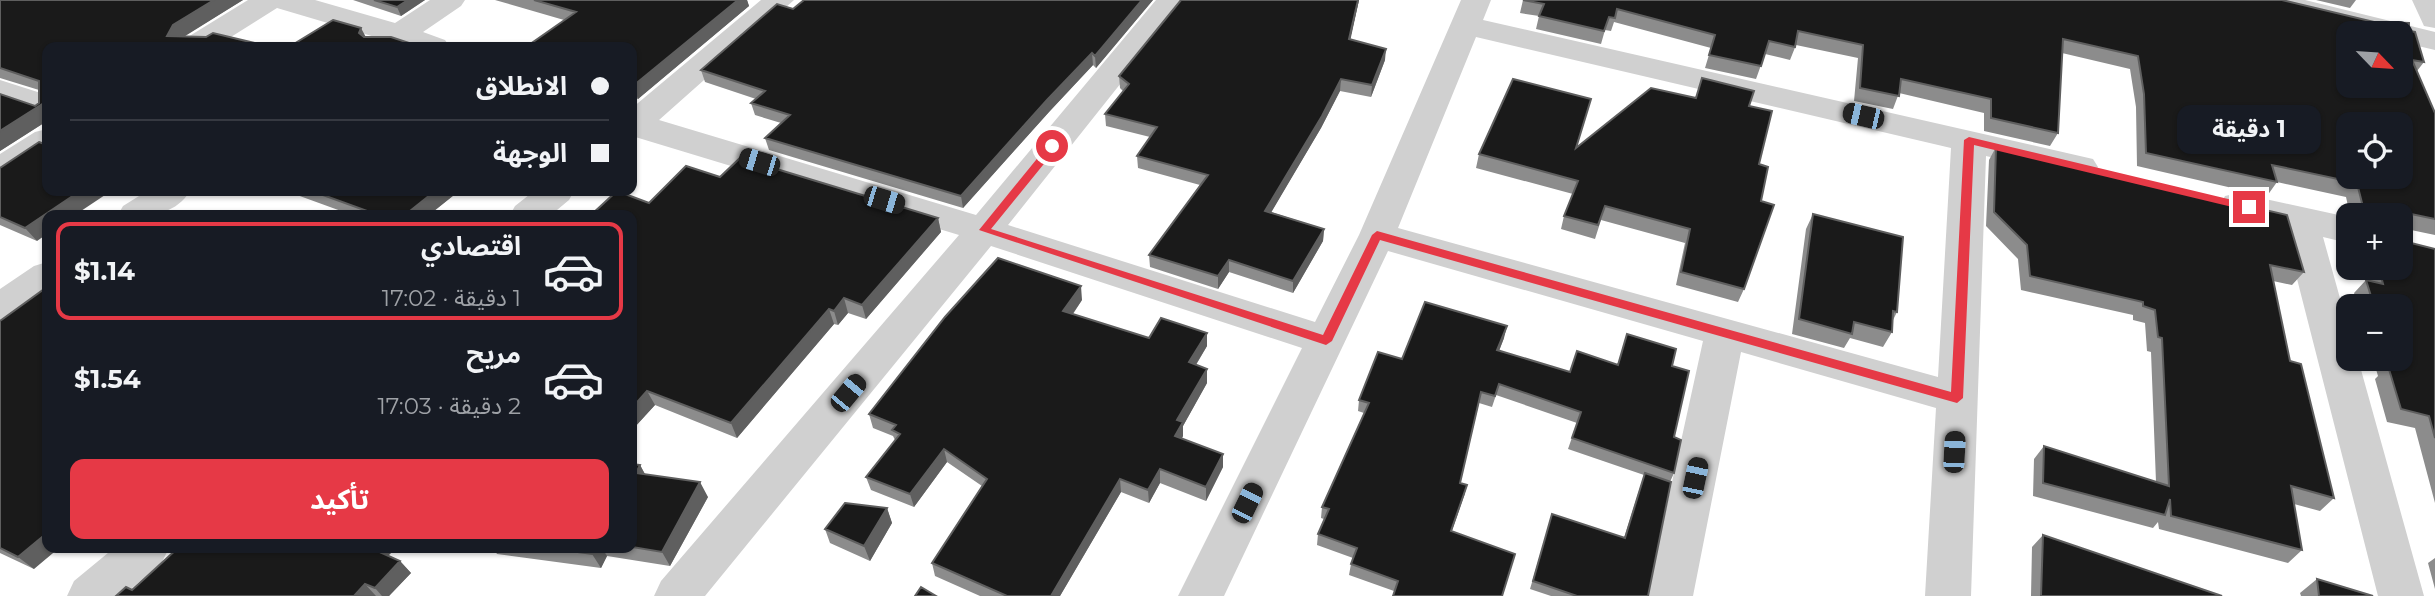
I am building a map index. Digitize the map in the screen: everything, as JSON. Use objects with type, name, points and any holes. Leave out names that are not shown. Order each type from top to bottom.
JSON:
[{"type":"street","points":[[202,42],[269,0]]},
{"type":"street","points":[[282,0],[391,41],[450,0]]},
{"type":"street","points":[[637,120],[779,0]]},
{"type":"street","points":[[677,596],[984,230],[1172,0]]},
{"type":"street","points":[[2267,0],[2435,41]]},
{"type":"street","points":[[2427,0],[2435,19]]},
{"type":"street","points":[[1201,596],[1377,235],[1471,13],[2115,175]]},
{"type":"street","points":[[0,90],[42,104]]},
{"type":"street","points":[[637,126],[984,230],[1326,341]]},
{"type":"street","points":[[1948,596],[1969,140]]},
{"type":"street","points":[[0,170],[42,143]]},
{"type":"street","points":[[144,210],[164,196]]},
{"type":"street","points":[[534,210],[550,196]]},
{"type":"street","points":[[2207,197],[2336,227]]},
{"type":"street","points":[[2300,219],[2401,596]]},
{"type":"street","points":[[1377,235],[1957,398]]},
{"type":"street","points":[[0,308],[42,279]]},
{"type":"street","points":[[1670,596],[1725,332]]},
{"type":"street","points":[[90,596],[140,553]]},
{"type":"building","points":[[0,0],[214,0],[173,25],[167,36],[206,37],[213,33],[250,42],[42,42],[42,104],[0,131],[0,94],[35,106],[39,103],[39,81],[0,68]]},
{"type":"building","points":[[374,0],[408,0],[397,7]]},
{"type":"building","points":[[534,0],[738,0],[637,83],[637,42],[533,42],[576,12]]},
{"type":"building","points":[[804,0],[1142,0],[1095,56],[1092,53],[1047,100],[961,196],[765,138],[790,115],[751,103],[765,91],[701,70],[777,4],[793,9]]},
{"type":"building","points":[[1181,0],[1358,0],[1349,39],[1386,49],[1372,85],[1341,79],[1265,211],[1324,229],[1293,281],[1229,260],[1218,276],[1149,255],[1208,175],[1137,156],[1157,127],[1105,114],[1129,84],[1119,76]]},
{"type":"building","points":[[1523,0],[2282,0],[2370,21],[2336,21],[2336,98],[2413,98],[2413,62],[2435,113],[2435,219],[2413,214],[2413,203],[2362,203],[2358,189],[2413,189],[2413,112],[2336,112],[2336,179],[2272,165],[2277,182],[2146,153],[2144,94],[2138,56],[2063,39],[2058,133],[1991,118],[1991,99],[1901,79],[1899,96],[1860,88],[1863,45],[1798,31],[1795,47],[1769,41],[1761,66],[1709,55],[1715,35],[1617,9],[1615,18],[1609,17],[1604,31],[1539,16],[1544,4]]},
{"type":"building","points":[[333,20],[361,28],[359,33],[364,37],[391,37],[406,42],[297,42]]},
{"type":"building","points":[[2413,32],[2415,32],[2424,62],[2413,60]]},
{"type":"building","points":[[1702,78],[1754,91],[1749,106],[1772,111],[1759,164],[1768,167],[1761,201],[1774,205],[1744,289],[1681,272],[1690,229],[1605,206],[1598,225],[1564,216],[1578,181],[1479,154],[1513,79],[1591,99],[1576,148],[1651,88],[1696,98]]},
{"type":"building","points":[[39,142],[42,143],[42,196],[73,196],[52,210],[42,210],[42,217],[25,228],[0,217],[0,168]]},
{"type":"building","points":[[1996,147],[2287,215],[2304,272],[2270,265],[2290,361],[2301,364],[2334,498],[2291,486],[2302,550],[2171,516],[2170,499],[2165,515],[2043,483],[2044,446],[2169,486],[2162,338],[2158,337],[2155,310],[2143,306],[2143,302],[2030,276],[2027,245],[1994,212]]},
{"type":"building","points":[[740,158],[938,218],[862,305],[844,298],[834,311],[829,309],[731,423],[647,391],[637,402],[637,210],[596,210],[612,196],[630,196],[649,203],[686,166],[720,177]]},
{"type":"building","points":[[326,196],[429,196],[411,210],[364,210]]},
{"type":"building","points":[[1813,214],[1903,237],[1897,312],[1893,311],[1892,332],[1854,322],[1852,334],[1799,319]]},
{"type":"building","points":[[2413,244],[2435,249],[2435,438],[2429,416],[2401,409],[2390,371],[2413,371],[2413,294],[2370,294],[2366,280],[2383,284],[2382,280],[2413,280]]},
{"type":"building","points":[[998,258],[1081,286],[1063,311],[1149,338],[1161,318],[1207,333],[1189,362],[1207,369],[1177,420],[1183,422],[1175,436],[1223,454],[1206,487],[1160,469],[1148,490],[1120,479],[1051,596],[1007,596],[932,563],[987,479],[944,449],[910,494],[866,477],[900,434],[892,430],[896,425],[869,414],[945,317]]},
{"type":"building","points":[[42,291],[42,537],[18,557],[0,548],[0,321]]},
{"type":"building","points":[[1425,302],[1507,326],[1497,350],[1570,372],[1577,351],[1618,365],[1627,334],[1676,349],[1672,366],[1689,371],[1674,437],[1681,440],[1674,473],[1572,438],[1581,412],[1499,384],[1495,396],[1481,392],[1460,483],[1467,485],[1451,531],[1515,554],[1502,596],[1393,596],[1398,581],[1351,564],[1357,548],[1318,534],[1329,509],[1322,507],[1369,403],[1359,400],[1378,352],[1402,359]]},
{"type":"building","points":[[637,473],[700,482],[662,552],[637,548]]},
{"type":"building","points":[[1645,473],[1671,482],[1648,596],[1577,596],[1533,581],[1552,514],[1625,538]]},
{"type":"building","points":[[845,503],[887,508],[864,546],[825,529]]},
{"type":"building","points":[[2043,535],[2222,596],[2041,596]]},
{"type":"building","points":[[173,553],[382,553],[400,561],[375,588],[365,584],[354,596],[116,596],[126,587],[132,590]]},
{"type":"building","points":[[2317,579],[2373,596],[2319,596]]},
{"type":"building","points":[[921,587],[936,596],[915,596]]},
{"type":"route","points":[[1052,146],[984,230],[1326,341],[1377,235],[1957,398],[1969,140],[2249,207]]}]
